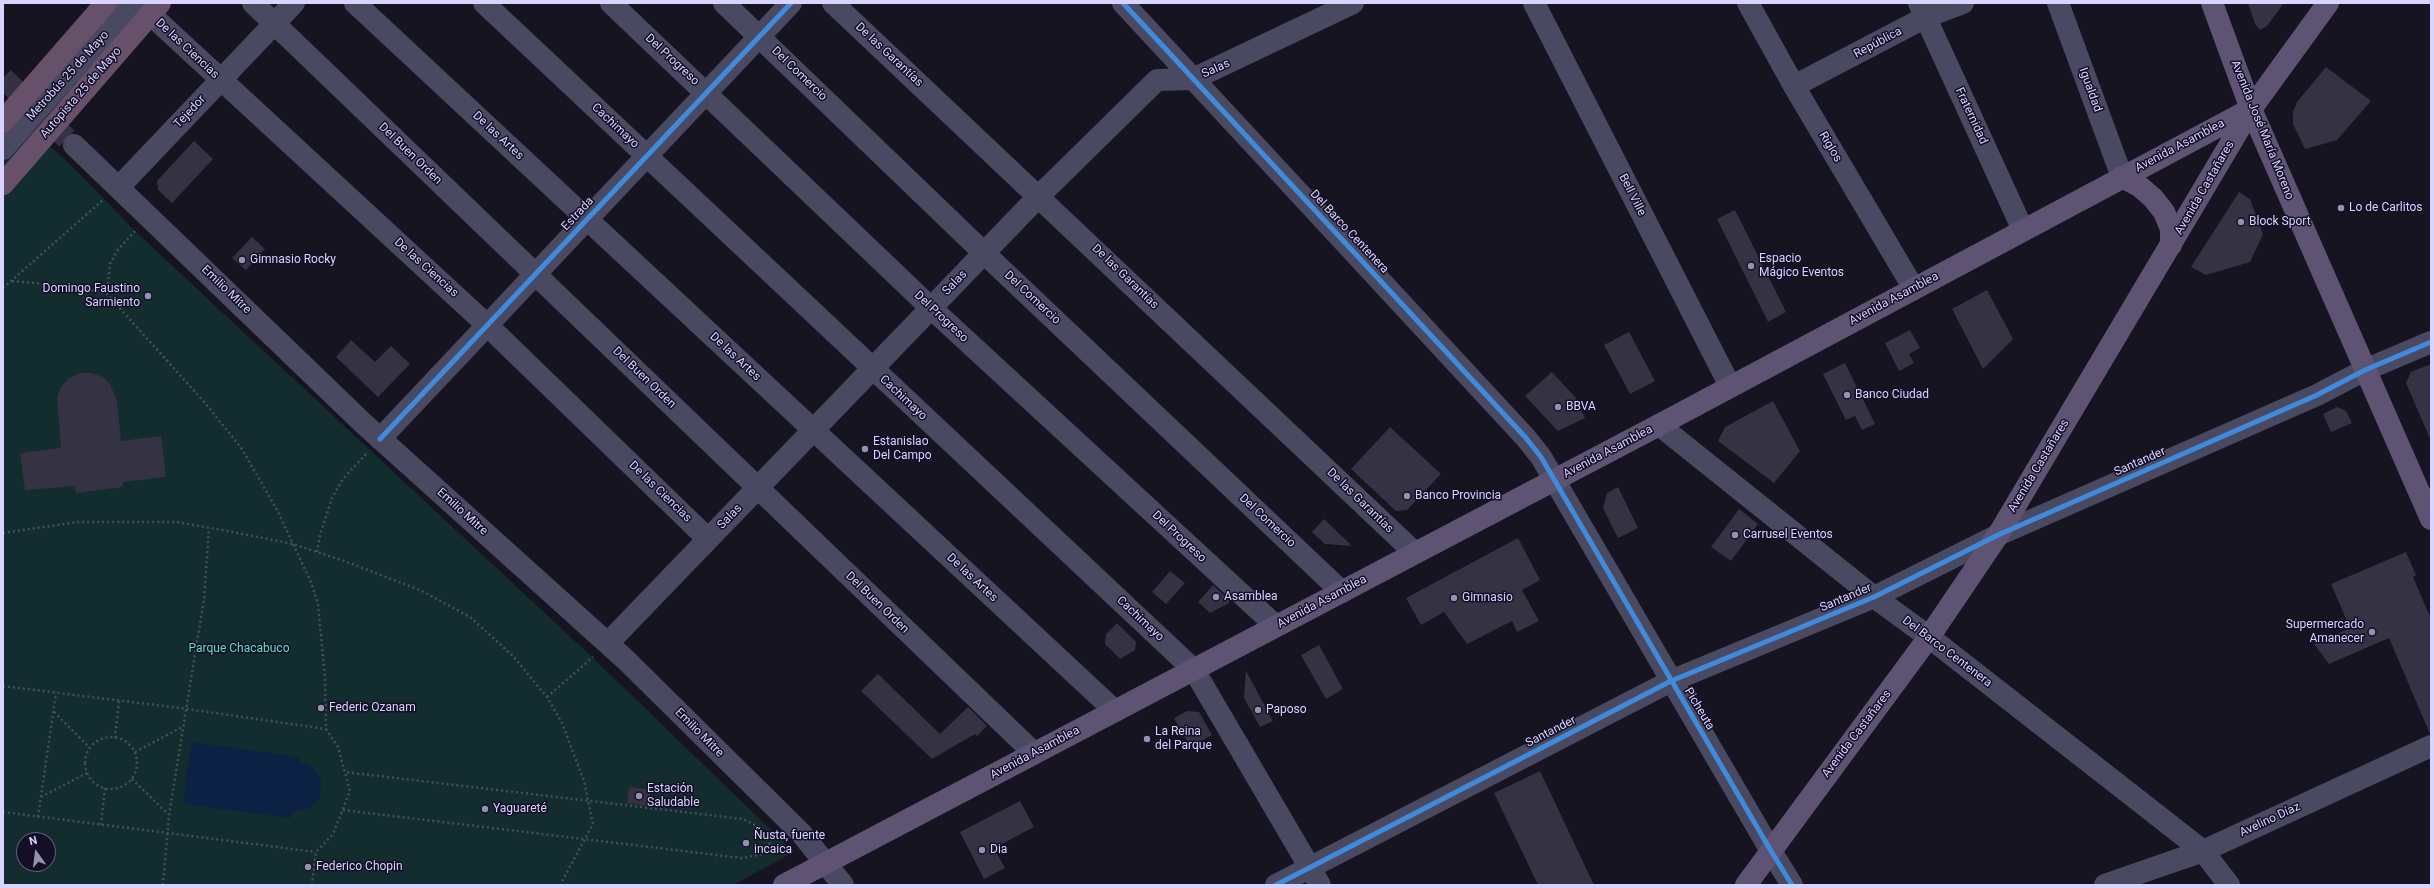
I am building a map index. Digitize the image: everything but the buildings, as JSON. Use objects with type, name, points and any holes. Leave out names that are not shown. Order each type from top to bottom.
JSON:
[{"type":"highway","points":[[3,121],[106,3]]},
{"type":"highway","name":"Autopista 25 de Mayo","points":[[3,184],[160,3]]},
{"type":"main road","name":"Avenida José María Moreno","points":[[2212,3],[2251,109],[2431,519]]},
{"type":"main road","name":"Avenida Asamblea","points":[[784,885],[1660,425],[1730,386],[2251,109],[2328,3]]},
{"type":"main road","name":"Avenida Castañares","points":[[1746,885],[1929,637],[1998,535],[2251,109]]},
{"type":"main road","points":[[2122,177],[2139,186],[2153,198],[2164,212],[2171,228],[2171,245]]},
{"type":"street","name":"Metrobús 25 de Mayo","points":[[3,149],[132,3]]},
{"type":"street","name":"De las Ciencias","points":[[138,3],[487,325],[708,539]]},
{"type":"street","name":"Del Buen Orden","points":[[253,3],[1034,754]]},
{"type":"street","name":"Tejedor","points":[[119,187],[294,3]]},
{"type":"street","name":"De las Artes","points":[[355,3],[588,218],[1115,711]]},
{"type":"street","name":"Cachimayo","points":[[484,3],[1194,670],[1315,876]]},
{"type":"street","name":"Del Progreso","points":[[611,3],[930,308],[1276,626]]},
{"type":"street","name":"Del Comercio","points":[[724,3],[984,253],[1342,592]]},
{"type":"street","name":"Estrada","points":[[380,439],[791,3]]},
{"type":"street","name":"De las Garantías","points":[[833,3],[1039,196],[1415,553]]},
{"type":"street","name":"Del Barco Centenera","points":[[1123,3],[1526,438],[1542,457],[1554,480]]},
{"type":"street","name":"Salas","points":[[608,643],[1039,196],[1157,80],[1193,80],[1318,11],[1353,3]]},
{"type":"street","name":"Bell Ville","points":[[1534,3],[1730,386]]},
{"type":"street","name":"Riglos","points":[[1748,3],[1794,86],[1914,289]]},
{"type":"street","name":"República","points":[[1794,86],[1922,10],[1964,3]]},
{"type":"street","name":"Igualdad","points":[[2058,3],[2122,177]]},
{"type":"street","name":"Fraternidad","points":[[1922,10],[2023,230]]},
{"type":"street","name":"Emilio Mitre","points":[[74,145],[380,439],[608,643],[801,833],[827,862],[843,885]]},
{"type":"street","name":"Santander","points":[[1276,885],[1315,876],[1671,681],[1874,598],[1998,535],[2317,395],[2366,370],[2431,342]]},
{"type":"street","name":"Del Barco Centenera","points":[[1660,425],[1874,598],[1929,637],[2203,851],[2229,885]]},
{"type":"street","name":"Picheuta","points":[[1554,480],[1770,851],[1792,885]]},
{"type":"street","name":"Avelino Díaz","points":[[2105,885],[2203,851],[2431,746]]},
{"type":"path","points":[[3,288],[119,187]]},
{"type":"path","points":[[107,294],[110,264],[117,250],[149,216]]},
{"type":"path","points":[[12,281],[79,287],[107,294],[205,403],[242,450],[277,510],[311,582],[318,604],[325,679],[326,729],[338,747],[350,791],[333,834],[316,852],[312,885]]},
{"type":"path","points":[[317,552],[320,535],[332,498],[343,479],[380,439]]},
{"type":"path","points":[[3,532],[78,522],[177,522],[293,544],[422,591],[470,617],[513,656],[547,697],[562,723],[584,781],[593,824],[560,885]]},
{"type":"path","points":[[163,885],[169,815],[204,599],[209,528]]},
{"type":"path","points":[[547,697],[608,643]]},
{"type":"path","points":[[3,686],[186,709],[326,729]]},
{"type":"path","points":[[38,817],[56,693]]},
{"type":"path","points":[[115,738],[119,701]]},
{"type":"path","points":[[53,712],[90,748]]},
{"type":"path","points":[[135,752],[184,726]]},
{"type":"path","points":[[115,738],[129,744],[135,752],[136,768],[132,779],[120,788],[105,788],[94,783],[87,773],[85,760],[90,748],[101,739],[115,738]]},
{"type":"path","points":[[343,810],[741,858],[764,854],[773,849],[759,827],[743,819],[345,772]]},
{"type":"path","points":[[41,797],[87,773]]},
{"type":"path","points":[[132,779],[169,815]]},
{"type":"path","points":[[101,825],[105,788]]},
{"type":"path","points":[[3,812],[316,852]]},
{"type":"green space","name":"Parque Chacabuco","points":[[3,103],[78,172],[135,231],[591,656],[794,852],[733,885],[3,885]]},
{"type":"water","points":[[191,742],[299,757],[299,762],[311,766],[320,777],[322,783],[320,797],[311,808],[291,812],[290,818],[183,804]]},
{"type":"tunnel","points":[[3,78],[74,145]]},
{"type":"cycle path","points":[[380,439],[791,3]]},
{"type":"cycle path","points":[[1123,3],[1526,438],[1541,457],[1792,885]]},
{"type":"cycle path","points":[[1276,885],[1671,681],[1874,597],[1998,535],[2317,395],[2365,370],[2431,342]]},
{"type":"place","name":"Lo de Carlitos","points":[[2341,208]]},
{"type":"place","name":"Block Sport","points":[[2241,222]]},
{"type":"place","name":"Gimnasio Rocky","points":[[242,260]]},
{"type":"place","name":"Espacio Mágico Eventos","points":[[1751,266]]},
{"type":"place","name":"Domingo Faustino Sarmiento","points":[[148,296]]},
{"type":"place","name":"Banco Ciudad","points":[[1847,395]]},
{"type":"place","name":"BBVA","points":[[1558,407]]},
{"type":"place","name":"Estanislao Del Campo","points":[[865,449]]},
{"type":"place","name":"Banco Provincia","points":[[1407,496]]},
{"type":"place","name":"Carrusel Eventos","points":[[1735,535]]},
{"type":"place","name":"Asamblea","points":[[1216,597]]},
{"type":"place","name":"Gimnasio","points":[[1454,598]]},
{"type":"place","name":"Supermercado Amanecer","points":[[2372,632]]},
{"type":"place","name":"Federic Ozanam","points":[[321,708]]},
{"type":"place","name":"Paposo","points":[[1258,710]]},
{"type":"place","name":"La Reina del Parque","points":[[1147,739]]},
{"type":"place","name":"Estación Saludable","points":[[639,796]]},
{"type":"place","name":"Yaguareté","points":[[485,809]]},
{"type":"place","name":"Ñusta, fuente incaica","points":[[746,843]]},
{"type":"place","name":"Dia","points":[[982,850]]},
{"type":"place","name":"Federico Chopin","points":[[308,867]]}]
